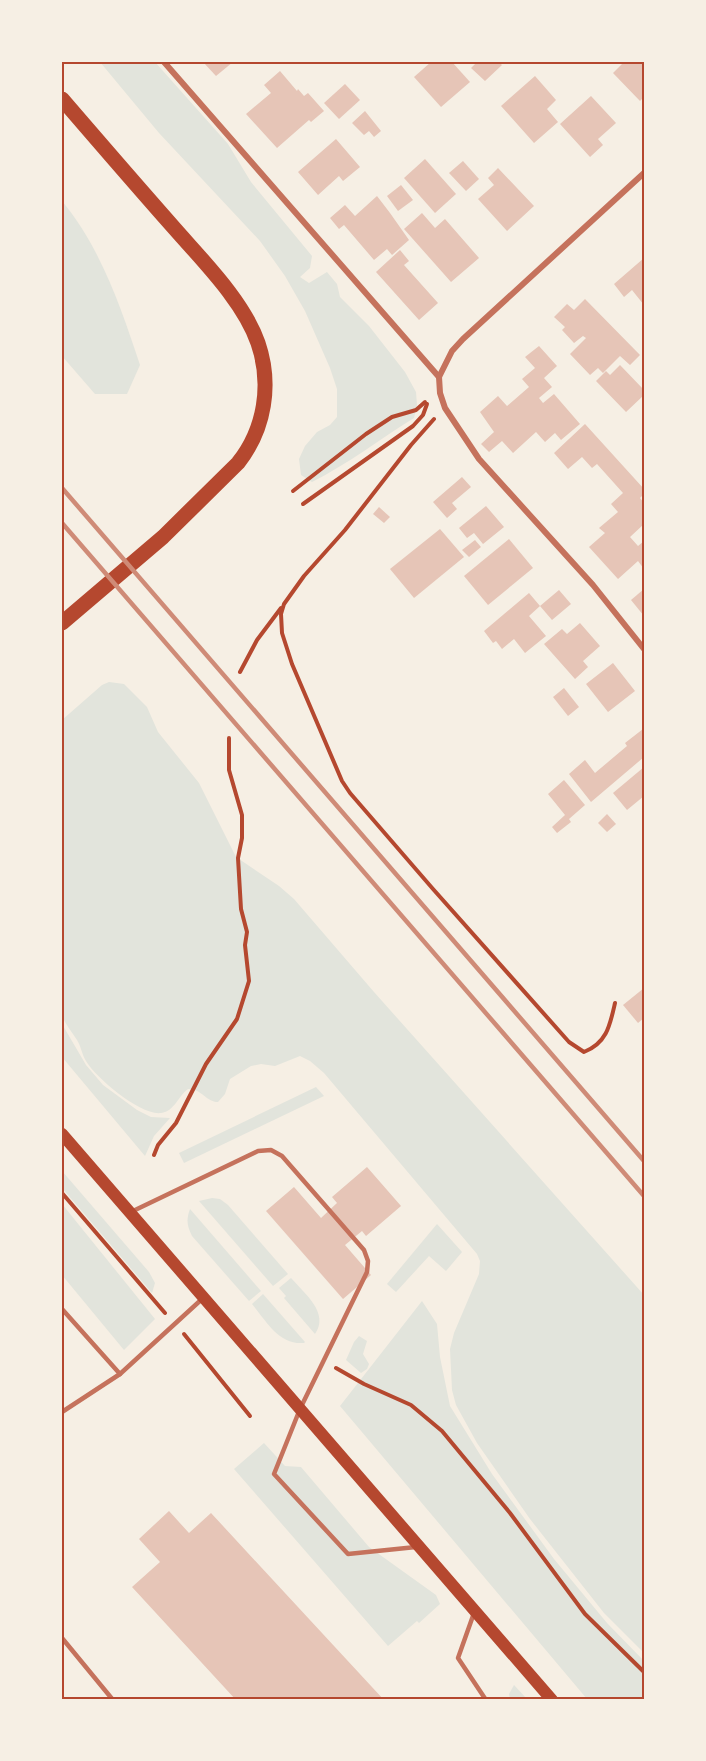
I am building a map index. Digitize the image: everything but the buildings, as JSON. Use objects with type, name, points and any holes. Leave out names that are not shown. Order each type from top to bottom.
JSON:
[{"type":"main road","points":[[62,99],[196,253],[238,306],[258,342],[265,389],[261,421],[247,452],[238,463],[163,537],[62,623]]},
{"type":"main road","points":[[62,1134],[552,1700]]},
{"type":"street","points":[[164,62],[439,377]]},
{"type":"street","points":[[645,173],[463,339],[452,351],[439,377],[440,393],[445,408],[479,459],[593,585],[645,649]]},
{"type":"lane","points":[[130,1213],[258,1151],[271,1150],[277,1152],[363,1250],[368,1261],[367,1272],[300,1409],[274,1474],[348,1554],[419,1547]]},
{"type":"lane","points":[[62,1412],[120,1374],[204,1298]]},
{"type":"lane","points":[[62,1309],[120,1374]]},
{"type":"lane","points":[[474,1610],[458,1658],[486,1700]]},
{"type":"lane","points":[[62,1638],[113,1700]]},
{"type":"path","points":[[293,491],[366,434],[392,417],[416,410],[429,399]]},
{"type":"path","points":[[240,672],[257,639],[304,576],[360,512],[411,445],[445,408]]},
{"type":"path","points":[[303,504],[413,426]]},
{"type":"path","points":[[284,604],[281,614],[282,633],[292,664],[342,781],[350,793],[569,1042],[584,1052],[597,1047],[605,1036],[615,1003]]},
{"type":"path","points":[[154,1155],[158,1145],[176,1124],[206,1064],[237,1019],[249,981],[245,945],[247,932],[241,909],[238,858],[242,838],[242,815],[229,770],[229,738]]},
{"type":"path","points":[[62,1193],[175,1324],[250,1416]]},
{"type":"path","points":[[325,1357],[352,1378],[411,1405],[442,1431],[510,1513],[585,1614],[645,1672]]},
{"type":"shaded area","points":[[100,62],[155,62],[228,144],[251,182],[312,256],[310,268],[300,277],[309,283],[327,272],[337,284],[340,297],[369,326],[405,372],[416,392],[417,405],[414,418],[312,482],[301,475],[299,459],[305,446],[317,432],[330,425],[337,417],[337,389],[305,311],[285,276],[260,241],[159,133]]},
{"type":"shaded area","points":[[62,201],[88,238],[109,279],[133,344],[140,365],[127,394],[95,394],[62,356]]},
{"type":"shaded area","points":[[109,682],[124,684],[147,707],[158,732],[199,783],[236,857],[294,899],[644,1295],[644,1653],[604,1613],[530,1519],[477,1443],[456,1405],[452,1390],[450,1349],[454,1333],[479,1274],[480,1261],[477,1254],[324,1073],[300,1056],[275,1066],[261,1064],[251,1066],[230,1079],[225,1094],[218,1102],[210,1100],[193,1089],[188,1089],[170,1109],[161,1113],[142,1109],[131,1102],[99,1077],[85,1059],[78,1042],[62,1016],[62,720],[102,685]]},
{"type":"shaded area","points":[[62,1024],[86,1065],[103,1085],[137,1110],[151,1117],[170,1118],[154,1136],[145,1156],[62,1057]]},
{"type":"shaded area","points":[[316,1087],[324,1096],[184,1163],[179,1153]]},
{"type":"shaded area","points":[[62,1171],[149,1272],[155,1283],[152,1293],[62,1188]]},
{"type":"shaded area","points":[[220,1199],[228,1205],[288,1274],[273,1286],[199,1201]]},
{"type":"shaded area","points":[[62,1204],[155,1319],[124,1350],[62,1275]]},
{"type":"shaded area","points":[[190,1209],[261,1291],[249,1301],[192,1236],[188,1223]]},
{"type":"shaded area","points":[[437,1224],[462,1252],[446,1271],[429,1256],[396,1292],[387,1284]]},
{"type":"shaded area","points":[[291,1278],[314,1304],[317,1311],[319,1326],[315,1334],[284,1298],[286,1296],[279,1288]]},
{"type":"shaded area","points":[[263,1294],[304,1343],[287,1340],[268,1325],[252,1304]]},
{"type":"shaded area","points":[[422,1301],[437,1324],[440,1357],[450,1406],[492,1474],[554,1559],[607,1623],[644,1661],[644,1699],[587,1699],[340,1406]]},
{"type":"shaded area","points":[[359,1336],[367,1341],[363,1354],[369,1364],[367,1369],[361,1373],[346,1360]]},
{"type":"shaded area","points":[[264,1443],[285,1466],[301,1467],[369,1547],[436,1595],[440,1604],[388,1646],[234,1469]]},
{"type":"shaded area","points":[[514,1685],[527,1699],[510,1699],[509,1694]]},
{"type":"railway","points":[[62,488],[644,1161]]},
{"type":"railway","points":[[62,523],[644,1196]]}]
